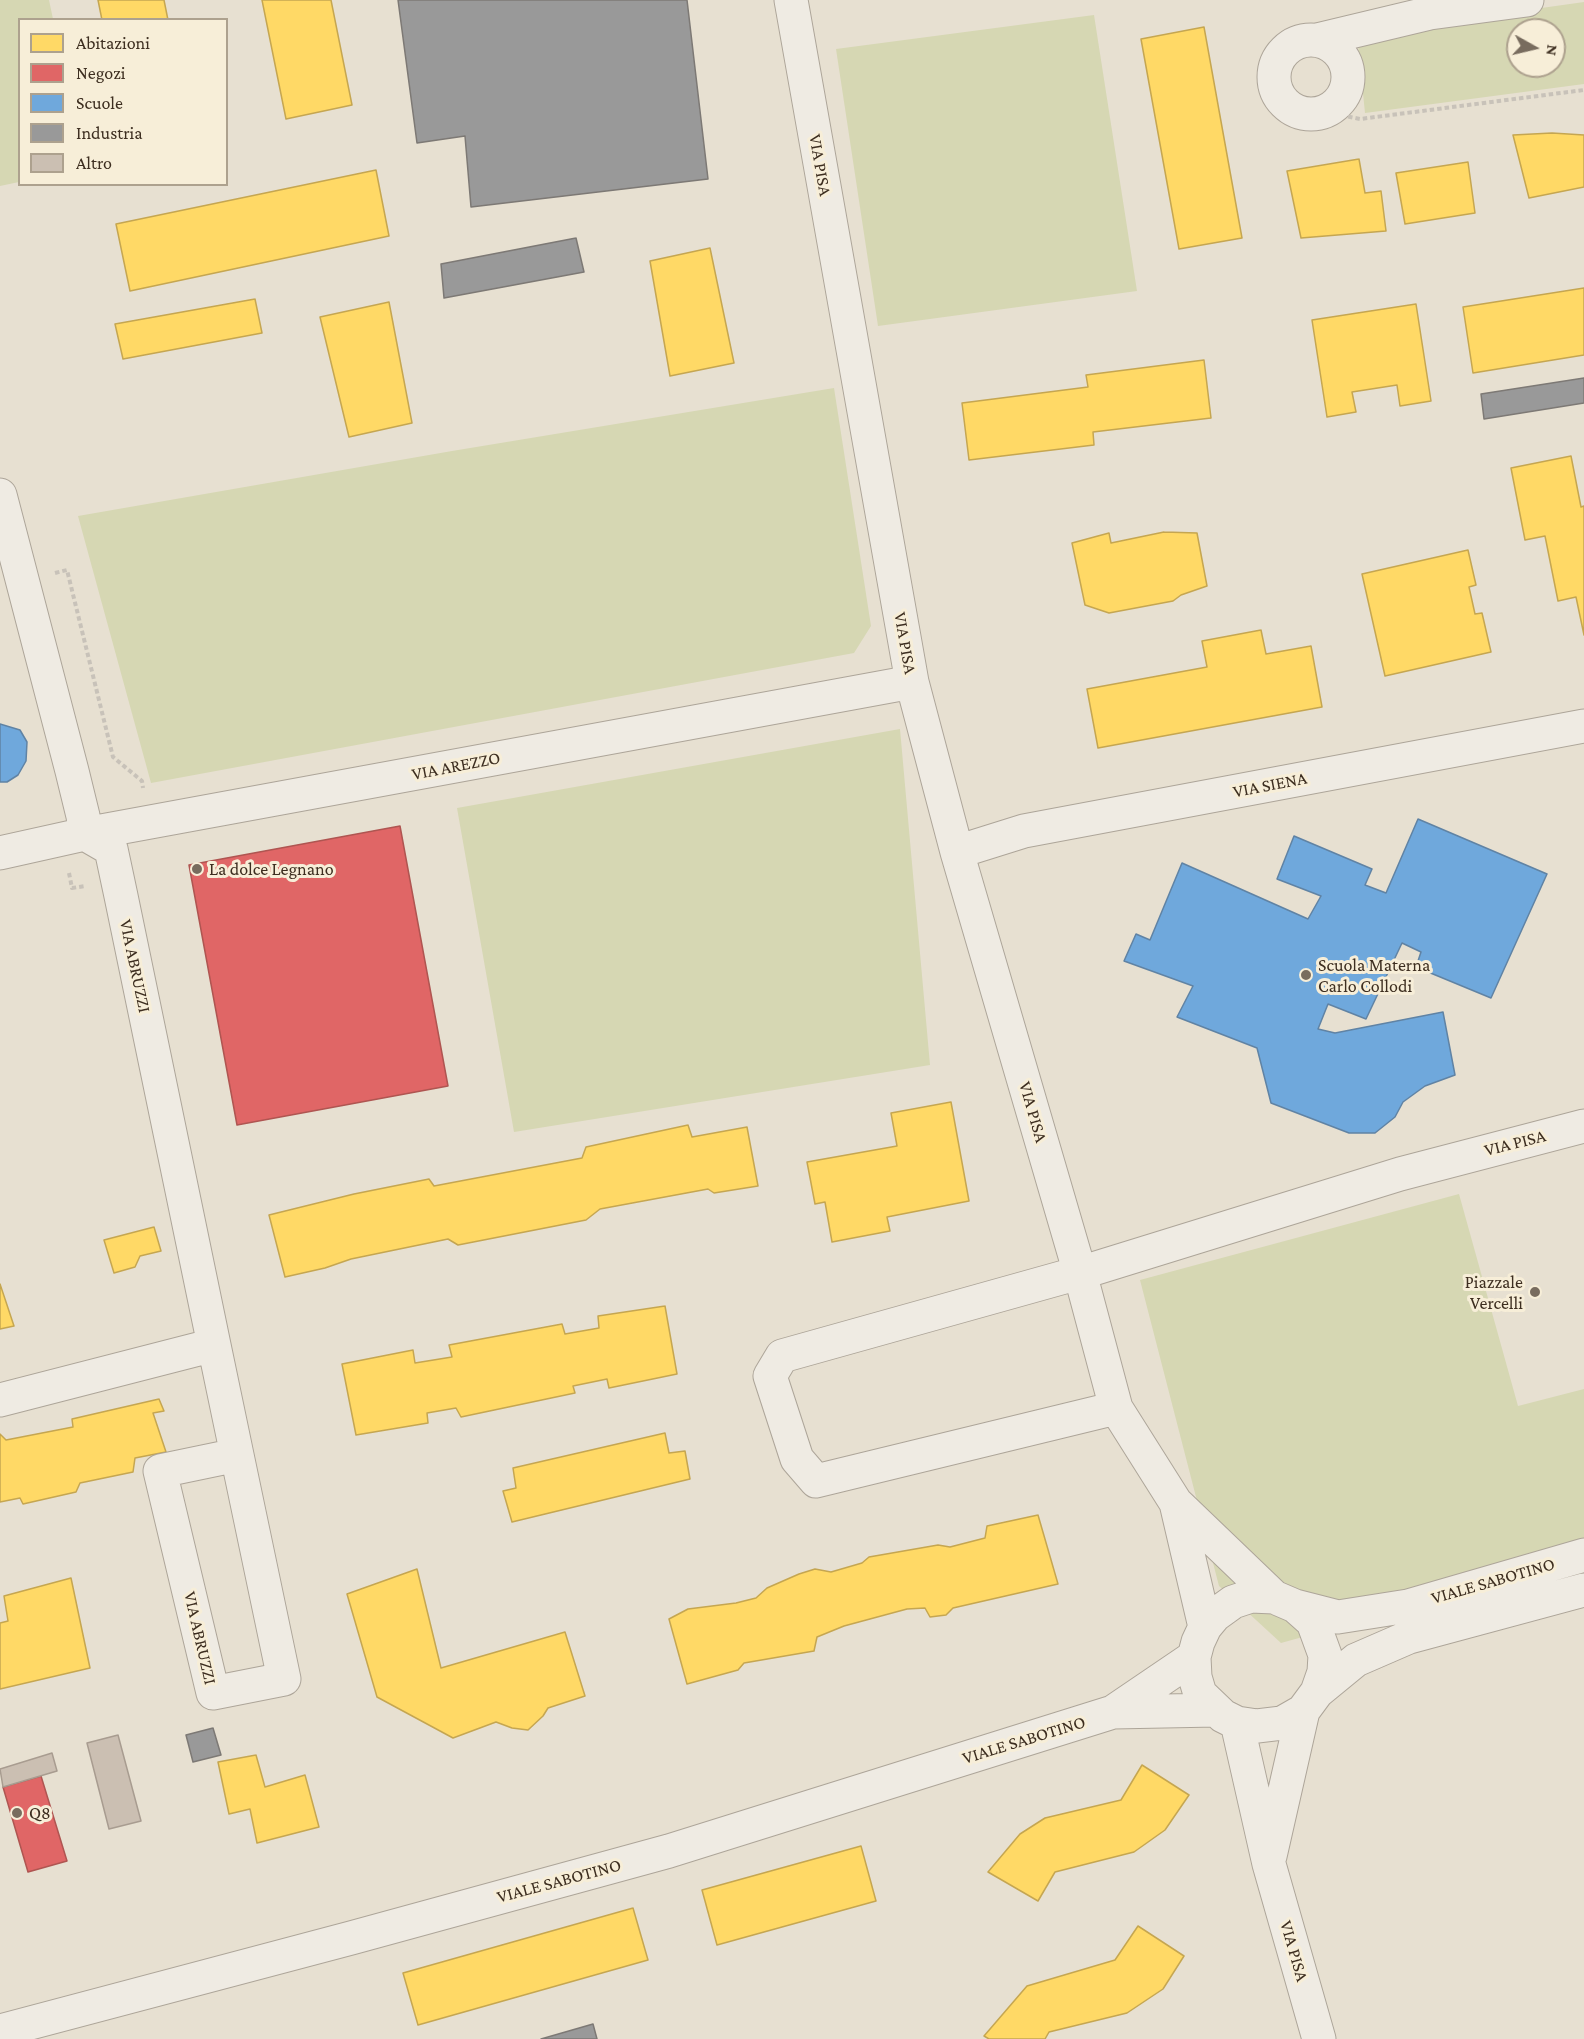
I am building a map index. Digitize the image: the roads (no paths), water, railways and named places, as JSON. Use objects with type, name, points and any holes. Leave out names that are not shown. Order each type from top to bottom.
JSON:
[{"type":"street","name":"VIA PISA","points":[[791,0],[912,682],[957,852],[1080,1273],[1116,1408],[1176,1503],[1285,1601]]},
{"type":"street","points":[[1317,40],[1328,43],[1346,61],[1348,86],[1343,98],[1334,107],[1326,112],[1310,115],[1297,112],[1287,106],[1279,97],[1274,86],[1275,67],[1284,51],[1293,44],[1430,13],[1527,0]]},
{"type":"street","points":[[0,495],[72,771],[85,834]]},
{"type":"street","name":"VIA AREZZO","points":[[0,853],[85,834],[912,682]]},
{"type":"street","name":"VIA SIENA","points":[[957,852],[1024,831],[1584,726]]},
{"type":"street","name":"VIA ABRUZZI","points":[[85,834],[111,849],[284,1679],[213,1693],[160,1471],[237,1455]]},
{"type":"street","name":"VIA PISA","points":[[1116,1408],[816,1481],[797,1459],[770,1376],[782,1356],[1080,1273],[1580,1120]]},
{"type":"street","points":[[0,1400],[214,1345]]},
{"type":"street","name":"VIA PISA","points":[[1176,1503],[1200,1642]]},
{"type":"street","name":"VIALE SABOTINO","points":[[1285,1601],[1338,1617],[1408,1606],[1584,1555]]},
{"type":"street","name":"VIALE SABOTINO","points":[[1310,1702],[1356,1660],[1409,1637],[1584,1590]]},
{"type":"street","points":[[1251,1596],[1285,1601],[1313,1622],[1325,1655],[1324,1672],[1310,1702],[1282,1724],[1257,1726],[1227,1717],[1200,1694],[1195,1677],[1200,1642],[1215,1615],[1233,1602],[1251,1596]]},
{"type":"street","name":"VIALE SABOTINO","points":[[1113,1712],[1200,1642]]},
{"type":"street","name":"VIA PISA","points":[[1269,1864],[1310,1702]]},
{"type":"street","name":"VIALE SABOTINO","points":[[0,2031],[669,1851],[1113,1712],[1227,1717]]},
{"type":"street","name":"VIA PISA","points":[[1227,1717],[1319,2039]]},
{"type":"place","name":"La dolce Legnano","points":[[197,869]]},
{"type":"place","name":"Scuola Materna Carlo Collodi","points":[[1306,975]]},
{"type":"place","name":"Piazzale Vercelli","points":[[1535,1292]]},
{"type":"place","name":"Q8","points":[[17,1813]]}]
